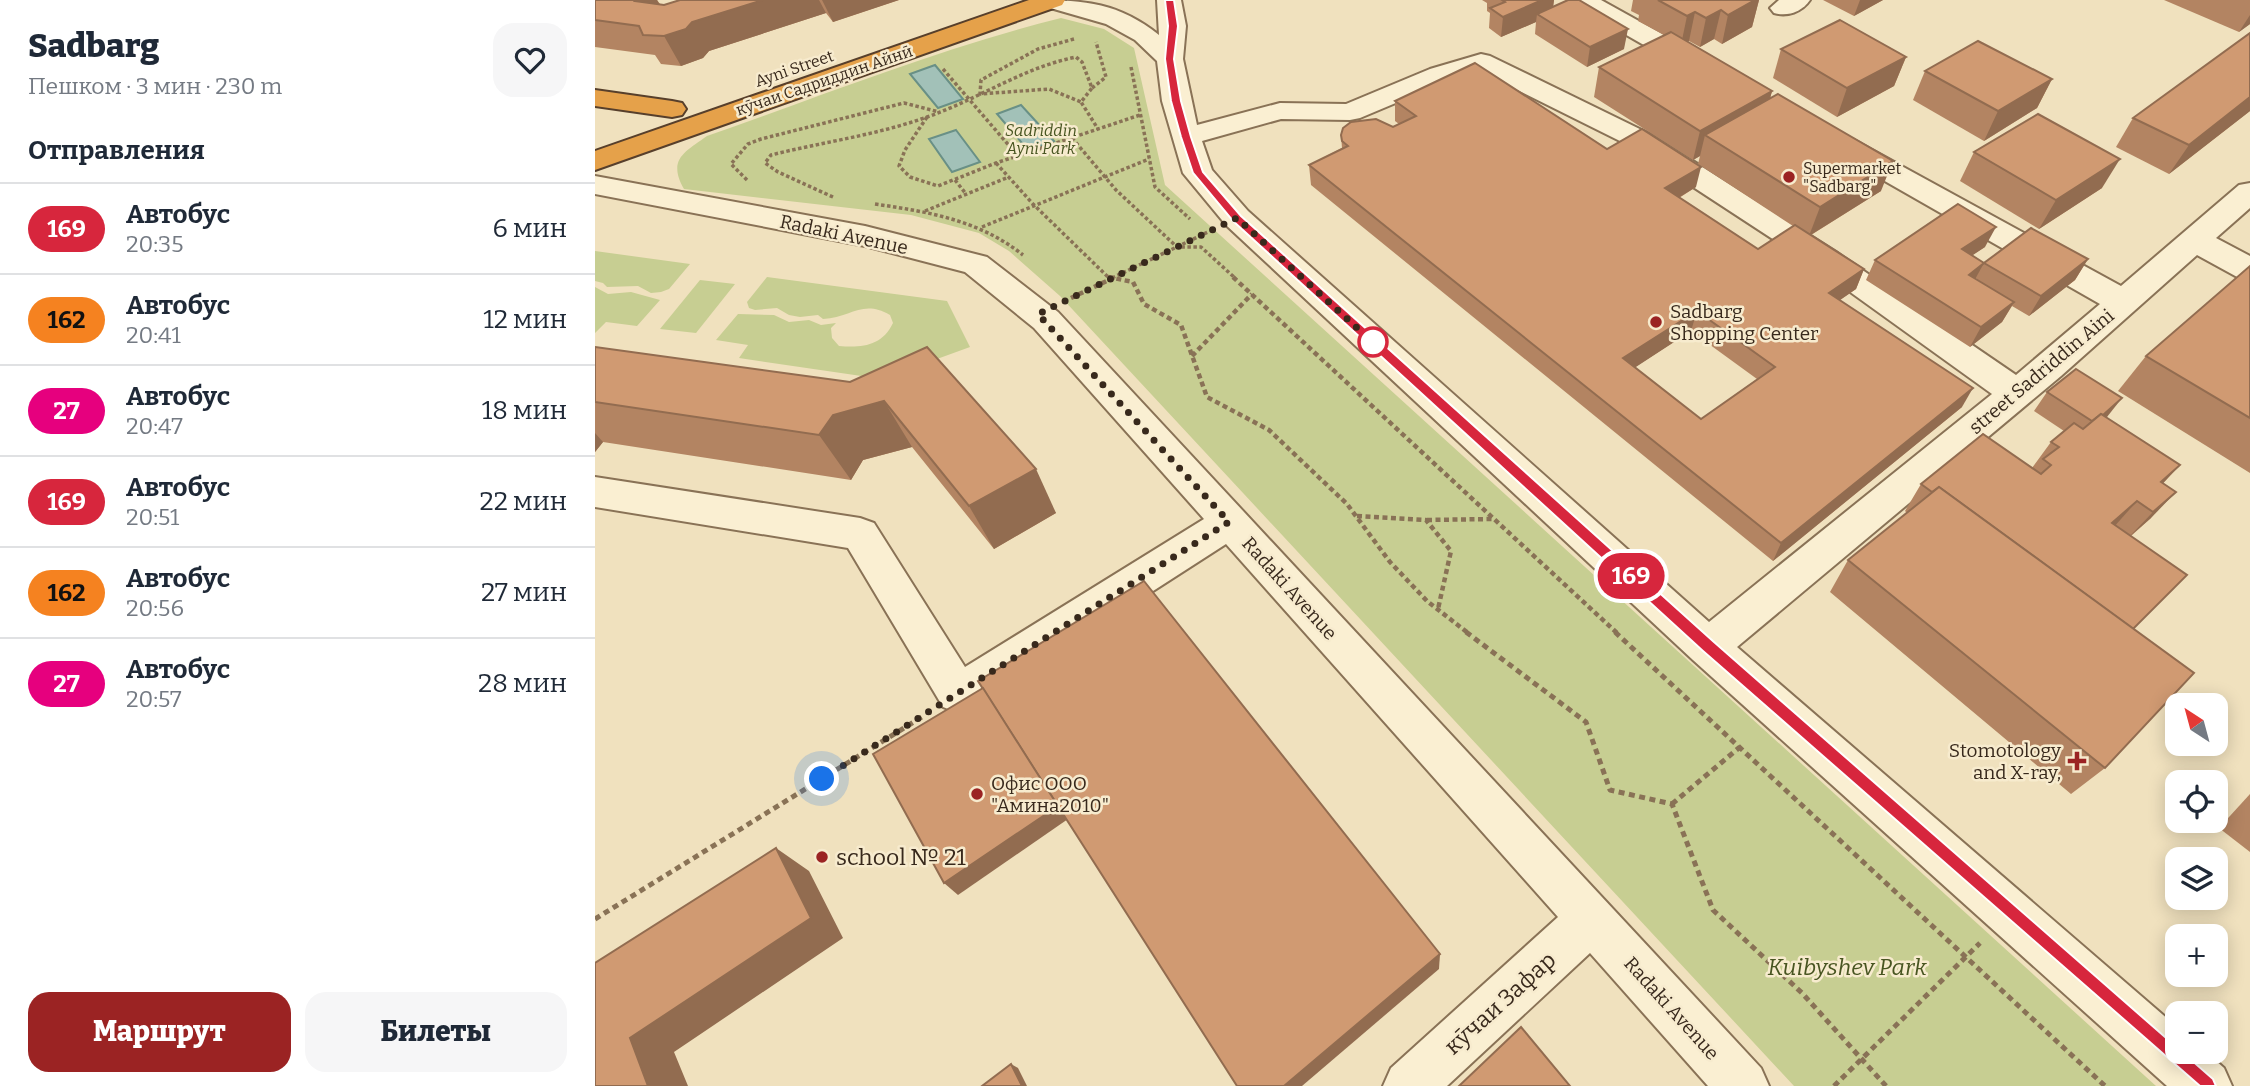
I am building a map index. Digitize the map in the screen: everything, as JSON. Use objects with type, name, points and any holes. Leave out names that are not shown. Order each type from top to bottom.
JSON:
[{"type":"highway","name":"Ayni Street","points":[[595,135],[993,0]]},
{"type":"highway","name":"кӯчаи Садриддин Айнӣ","points":[[595,161],[1051,0]]},
{"type":"highway","points":[[595,98],[672,109]]},
{"type":"street","points":[[1051,0],[1121,19],[1152,40],[1170,59]]},
{"type":"street","points":[[1169,0],[1173,26],[1170,59],[1176,101],[1186,137],[1198,173],[1237,218],[1708,647],[2206,1086]]},
{"type":"street","points":[[1583,0],[1727,80]]},
{"type":"street","points":[[1186,137],[1280,111],[1350,113],[1439,75],[1481,62],[1642,141],[1825,259],[2015,393]]},
{"type":"street","name":"street Sadriddin Aini","points":[[1708,647],[2049,367],[2123,302],[1823,134]]},
{"type":"street","name":"Radaki Avenue","points":[[595,185],[865,236],[975,264],[1038,314],[1743,1086]]},
{"type":"street","points":[[2123,302],[2250,192]]},
{"type":"street","points":[[2195,240],[2250,270]]},
{"type":"street","points":[[595,492],[860,534],[958,694],[1229,522]]},
{"type":"street","name":"кӯчаи Зафар","points":[[1409,1086],[1591,920]]},
{"type":"path","points":[[981,94],[981,80],[1061,40],[1083,38]]},
{"type":"path","points":[[1081,102],[1091,88],[1107,77],[1096,41]]},
{"type":"path","points":[[837,198],[778,172],[765,163],[771,155],[927,117],[968,101],[1003,81],[1064,59],[1076,57],[1083,62],[1091,88]]},
{"type":"path","points":[[938,62],[968,101],[1018,156]]},
{"type":"path","points":[[981,94],[1049,89],[1081,102],[1098,129]]},
{"type":"path","points":[[756,184],[744,179],[731,164],[748,144],[904,103],[939,112]]},
{"type":"path","points":[[927,117],[905,150],[899,166],[910,177],[938,186],[996,163],[1140,115]]},
{"type":"path","points":[[1072,138],[1105,177],[1177,247],[1201,247],[2105,1086]]},
{"type":"path","points":[[982,227],[1149,159]]},
{"type":"path","points":[[996,163],[1033,204],[1110,279],[1133,282],[1144,304],[1181,326],[1207,397],[1269,430],[1347,504],[1390,562],[1438,609],[1586,722],[1610,790],[1672,804]]},
{"type":"path","points":[[923,212],[1009,177]]},
{"type":"path","points":[[955,180],[966,194]]},
{"type":"path","points":[[1038,314],[1237,218]]},
{"type":"path","points":[[1192,356],[1252,294]]},
{"type":"path","points":[[1357,516],[1426,520],[1494,519]]},
{"type":"path","points":[[1426,520],[1451,551],[1438,609]]},
{"type":"path","points":[[595,919],[958,694]]},
{"type":"path","points":[[1672,804],[1740,747]]},
{"type":"path","points":[[1672,804],[1713,910],[1802,993],[1886,1086]]},
{"type":"path","points":[[1834,1086],[2010,912]]},
{"type":"green space","name":"Kuibyshev Park","points":[[1061,18],[1104,29],[1134,48],[1165,185],[2156,1086],[1794,1086],[1060,296],[1009,251],[979,233],[911,215],[684,189],[679,179],[677,170],[681,157],[707,136],[972,43]]},
{"type":"green space","points":[[595,251],[690,264],[669,289],[661,292],[651,293],[638,286],[607,287],[595,281]]},
{"type":"green space","points":[[767,277],[947,301],[970,347],[882,379],[739,358],[748,345],[716,340],[738,314],[774,315],[789,322],[809,320],[821,325],[836,323],[831,328],[832,338],[839,346],[847,347],[863,346],[877,341],[893,323],[890,315],[872,309],[823,319],[818,315],[789,315],[777,308],[749,308],[747,302]]},
{"type":"green space","points":[[700,280],[735,284],[696,333],[660,329]]},
{"type":"green space","points":[[595,287],[608,294],[631,292],[660,300],[637,326],[606,322],[595,333]]},
{"type":"water","points":[[935,65],[963,99],[938,108],[910,74]]},
{"type":"water","points":[[1021,105],[1054,141],[1028,150],[997,114]]},
{"type":"water","points":[[956,130],[980,162],[952,172],[929,139]]},
{"type":"building","points":[[595,0],[636,0],[664,5],[680,0],[763,0],[692,22],[686,29],[664,36],[643,35],[639,26],[595,20]]},
{"type":"building","points":[[1502,0],[1542,0],[1503,17],[1490,8],[1505,2]]},
{"type":"building","points":[[1568,0],[1579,0],[1628,29],[1590,47],[1537,14]]},
{"type":"building","points":[[1658,0],[1755,0],[1728,15],[1721,10],[1706,18],[1695,12],[1687,16]]},
{"type":"building","points":[[1840,20],[1906,57],[1847,88],[1781,49]]},
{"type":"building","points":[[1671,32],[1772,91],[1700,131],[1599,67]]},
{"type":"building","points":[[2250,33],[2250,97],[2189,145],[2133,118]]},
{"type":"building","points":[[1978,41],[2052,79],[1998,111],[1925,71]]},
{"type":"building","name":"Sadbarg Shopping Center","points":[[1475,63],[1607,149],[1642,129],[1701,167],[1665,188],[1758,249],[1795,225],[1864,269],[1829,293],[1973,388],[1781,543],[1309,165],[1348,146],[1342,141],[1341,135],[1343,128],[1351,122],[1376,119],[1393,127],[1416,116],[1395,101]],"holes":[[[1697,311],[1775,367],[1701,419],[1623,358]]]},
{"type":"building","points":[[1778,94],[1893,161],[1820,207],[1705,135]]},
{"type":"building","points":[[2038,114],[2120,159],[2056,200],[1974,152]]},
{"type":"building","points":[[1958,204],[1996,227],[1962,249],[1984,263],[1969,275],[2014,302],[1981,327],[1875,260]]},
{"type":"building","points":[[2031,228],[2088,259],[2041,296],[1984,263]]},
{"type":"building","points":[[2250,266],[2250,418],[2146,356]]},
{"type":"building","points":[[595,347],[850,382],[927,347],[1036,469],[969,506],[884,401],[833,415],[819,435],[595,402]]},
{"type":"building","points":[[2076,369],[2122,398],[2092,421],[2047,392]]},
{"type":"building","points":[[2101,414],[2180,465],[2161,482],[2176,492],[2153,512],[2137,501],[2112,523],[2187,575],[2133,629],[1939,487],[1932,492],[1921,484],[1983,434],[2041,474],[2051,465],[2043,459],[2059,447],[2051,442],[2074,423],[2083,429]]},
{"type":"building","points":[[1939,487],[2194,673],[2175,693],[2165,693],[2165,704],[2105,768],[1848,560]]},
{"type":"building","points":[[1144,581],[1440,954],[1284,1086],[1237,1086],[978,681]]},
{"type":"building","name":"Офис ООО \"Амина2010\"","points":[[983,688],[1058,806],[944,883],[873,754]]},
{"type":"building","points":[[776,848],[811,918],[630,1038],[648,1086],[595,1086],[595,963]]},
{"type":"building","points":[[1521,1027],[1570,1086],[1459,1086]]},
{"type":"building","points":[[1011,1064],[1022,1086],[982,1086]]},
{"type":"bus line","name":"169","points":[[1169,0],[1173,26],[1170,59],[1176,101],[1186,137],[1198,173],[1237,218],[1708,647],[2206,1086]]},
{"type":"place","name":"Supermarket \"Sadbarg\"","points":[[1789,177]]},
{"type":"place","name":"Sadbarg Shopping Center","points":[[1656,322]]},
{"type":"place","name":"Stomotology and X-ray,","points":[[2077,761]]},
{"type":"place","name":"Офис ООО \"Амина2010\"","points":[[977,794]]},
{"type":"place","name":"school № 21","points":[[822,857]]},
{"type":"route","points":[[822,779],[1229,522],[1038,314],[1237,218],[1380,349],[1373,342]]},
{"type":"park label","name":"Sadriddin Ayni Park","points":[[1041,139]]}]
